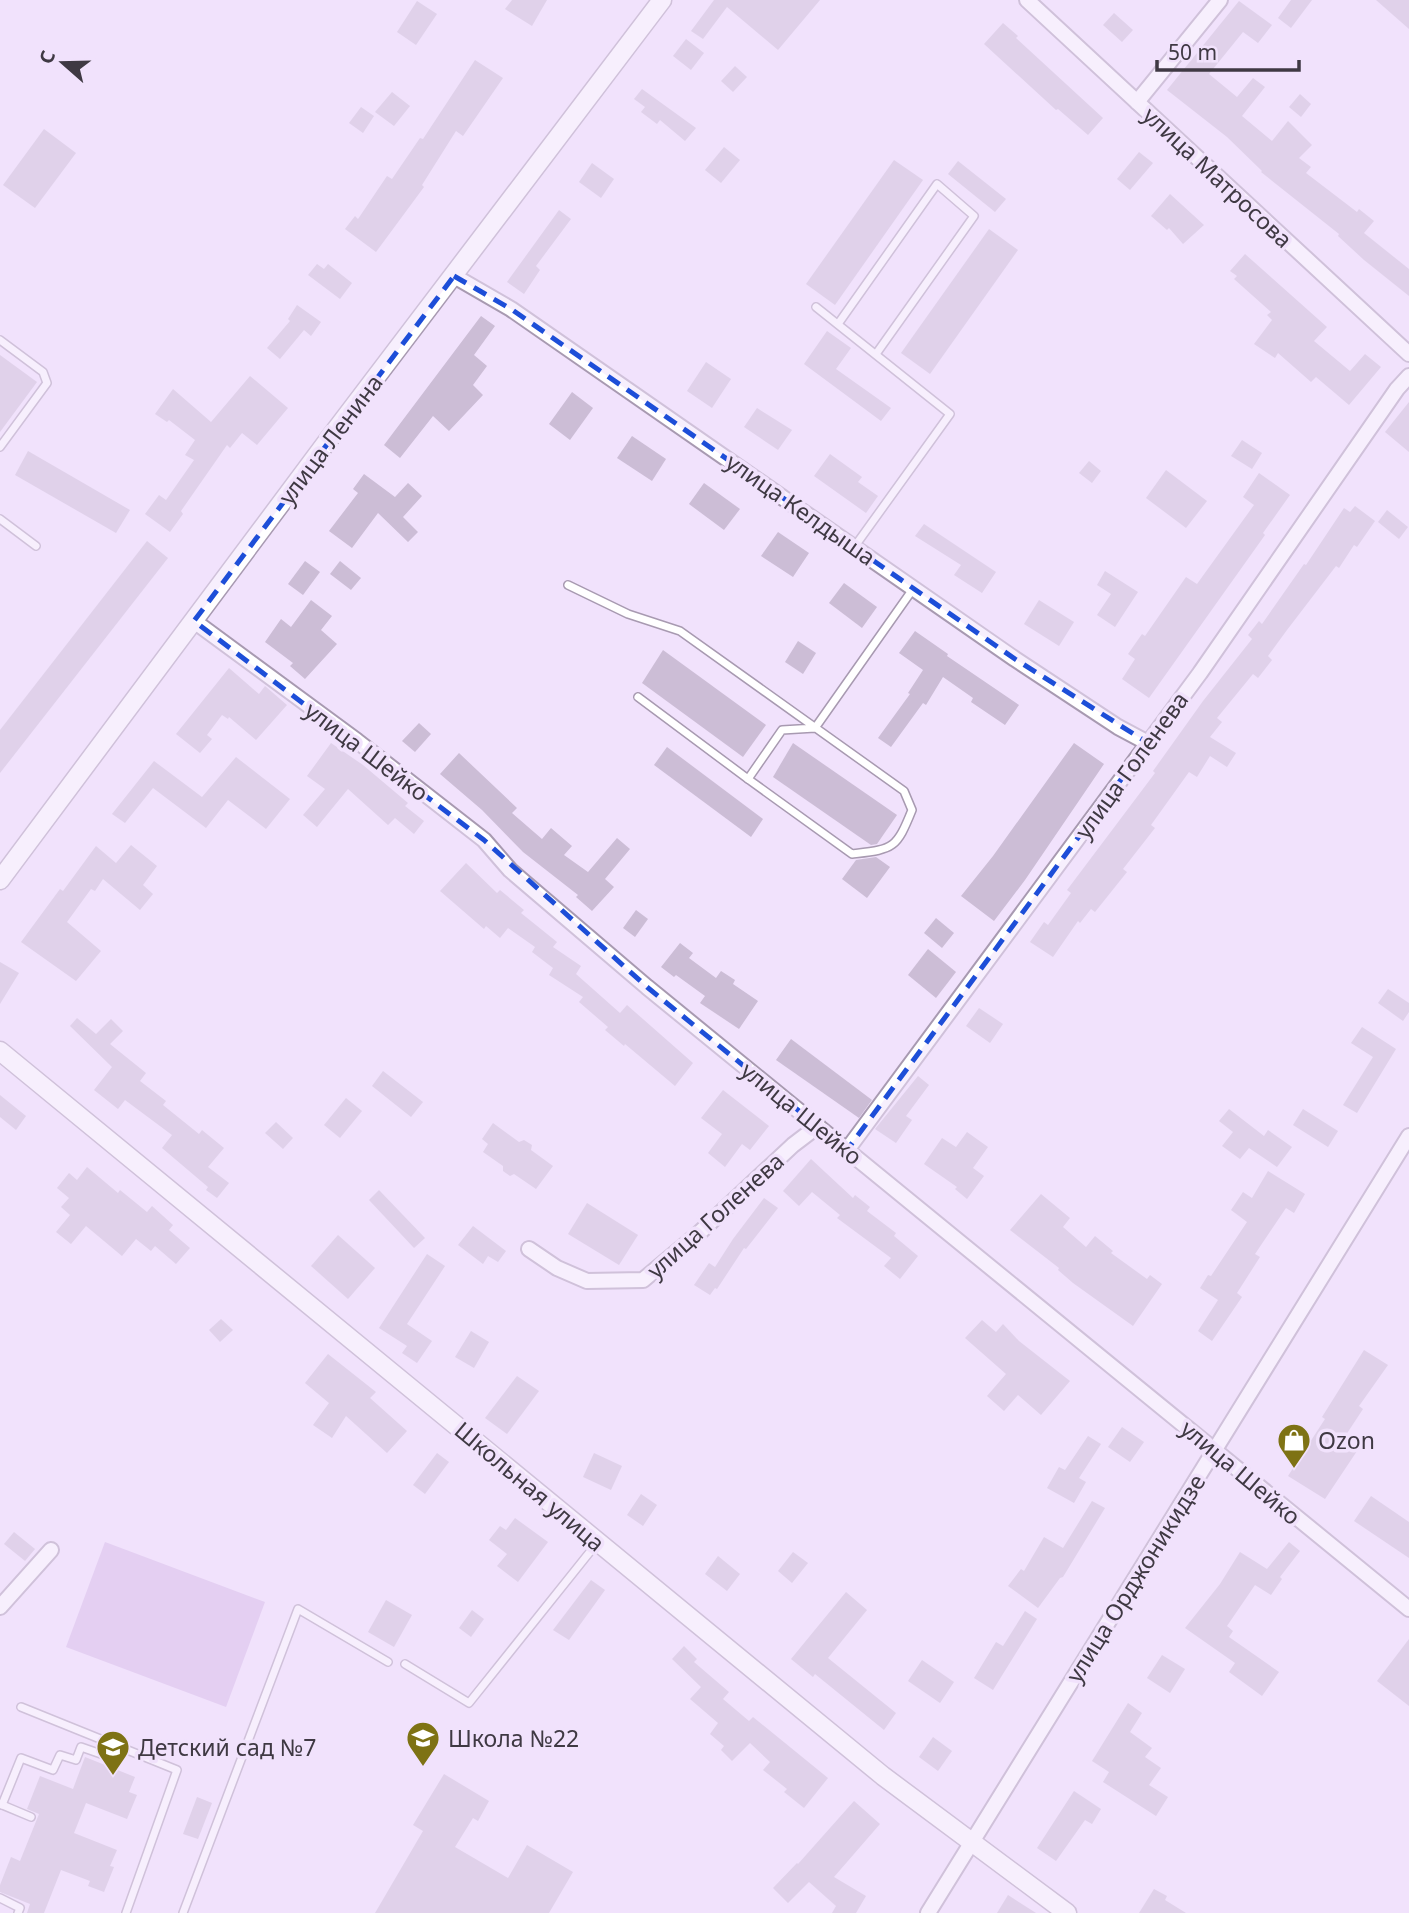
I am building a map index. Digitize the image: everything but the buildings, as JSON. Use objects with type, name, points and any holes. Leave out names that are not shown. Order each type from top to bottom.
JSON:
[{"type":"street","name":"улица Ленина","points":[[0,880],[663,0]]},
{"type":"street","name":"улица Матросова","points":[[1027,0],[1409,354]]},
{"type":"street","points":[[1137,102],[1220,0]]},
{"type":"street","name":"улица Келдыша","points":[[454,276],[522,316],[1015,659],[1118,727],[1148,743]]},
{"type":"street","name":"улица Голенева","points":[[847,1150],[1200,673],[1397,389],[1409,376]]},
{"type":"street","name":"улица Шейко","points":[[194,621],[357,741],[484,841],[510,870],[636,978],[1409,1609]]},
{"type":"street","name":"Школьная улица","points":[[0,1051],[883,1776],[1067,1913]]},
{"type":"street","name":"улица Голенева","points":[[529,1249],[556,1268],[587,1281],[643,1280],[697,1235],[793,1145],[818,1126]]},
{"type":"street","name":"улица Орджоникидзе","points":[[928,1913],[1409,1136]]},
{"type":"street","points":[[0,1607],[51,1550]]},
{"type":"lane","points":[[838,324],[937,184],[974,216],[876,354]]},
{"type":"lane","points":[[816,307],[950,414],[855,546]]},
{"type":"lane","points":[[0,340],[43,372],[47,383],[0,447]]},
{"type":"lane","points":[[0,519],[36,546]]},
{"type":"lane","points":[[568,585],[628,614],[680,631],[904,791],[912,810],[904,830],[893,846],[852,854],[638,697]]},
{"type":"lane","points":[[815,728],[914,588]]},
{"type":"lane","points":[[748,779],[782,730],[815,728]]},
{"type":"lane","points":[[405,1664],[469,1703],[597,1543]]},
{"type":"lane","points":[[183,1913],[298,1609],[388,1662]]},
{"type":"lane","points":[[21,1707],[177,1770],[126,1913]]},
{"type":"lane","points":[[32,1817],[1,1805],[21,1758],[53,1770],[60,1755],[76,1760],[81,1747],[101,1754],[106,1742]]},
{"type":"lane","points":[[0,1898],[20,1908],[18,1913]]},
{"type":"highlighted area","points":[[454,276],[511,309],[1015,659],[1148,743],[847,1150],[647,987],[484,840],[194,621]]},
{"type":"shaded area","points":[[105,1542],[265,1602],[226,1707],[66,1647]]},
{"type":"place","name":"Ozon","points":[[1294,1470]]},
{"type":"place","name":"Школа №22","points":[[423,1768]]},
{"type":"place","name":"Детский сад №7","points":[[113,1777]]}]
